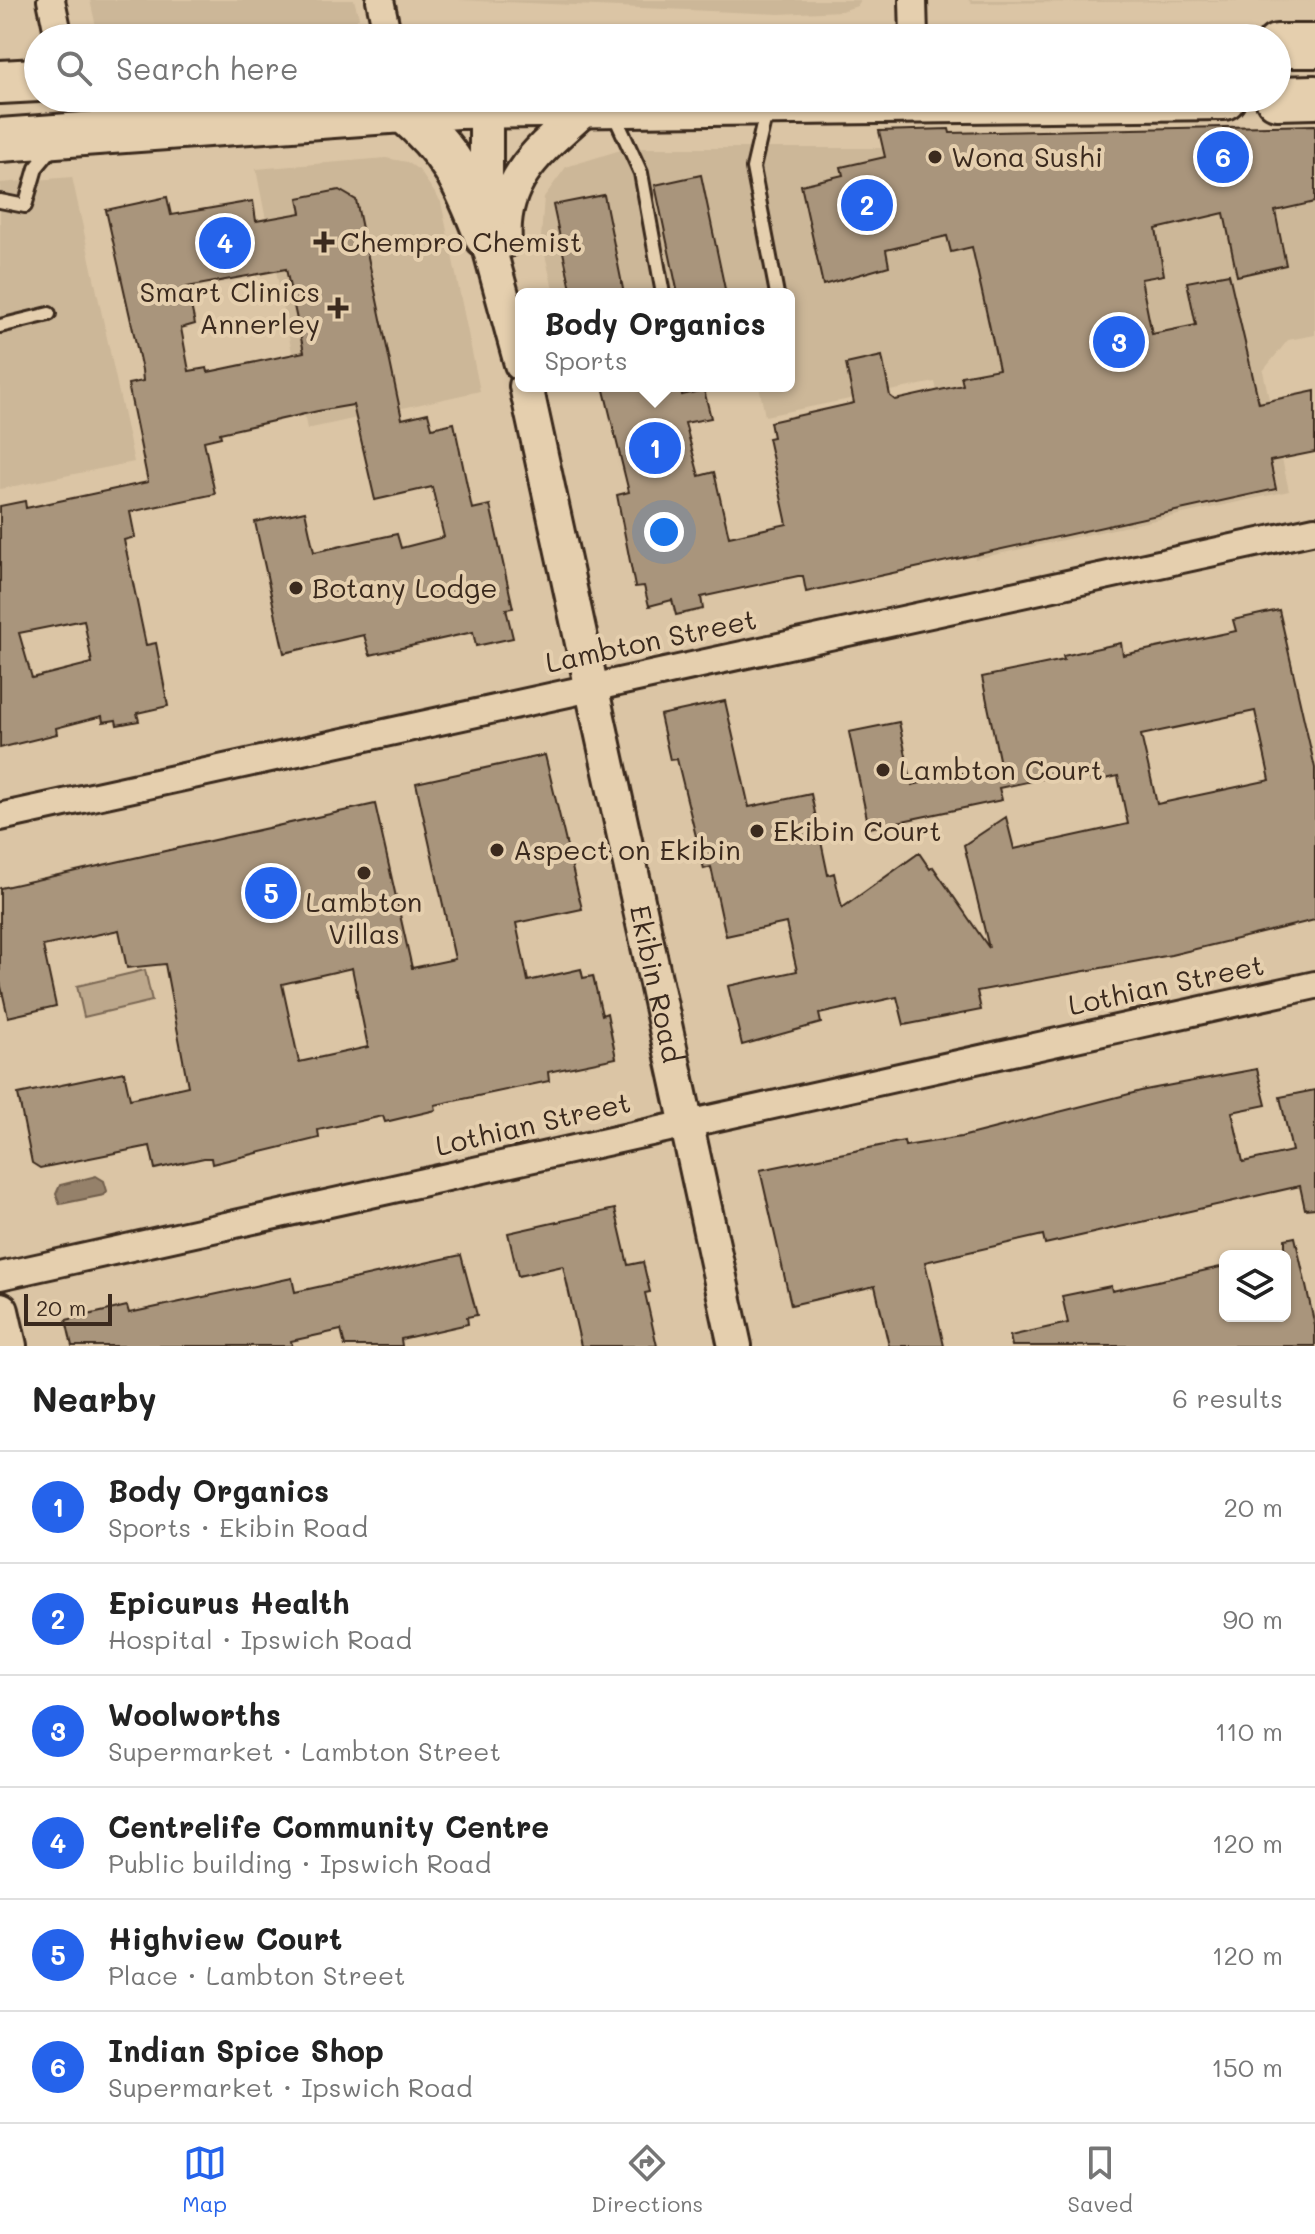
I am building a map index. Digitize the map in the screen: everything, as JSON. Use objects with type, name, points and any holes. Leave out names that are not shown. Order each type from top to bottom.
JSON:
[{"type":"highway","points":[[1291,46],[1315,46]]},
{"type":"highway","points":[[0,82],[24,81]]},
{"type":"highway","points":[[1291,98],[1315,97]]},
{"type":"highway","points":[[0,140],[390,112]]},
{"type":"highway","points":[[405,112],[433,136],[460,172],[486,236]]},
{"type":"main road","points":[[0,1311],[8,1346]]},
{"type":"street","points":[[51,0],[56,24]]},
{"type":"street","points":[[380,0],[385,24]]},
{"type":"street","points":[[913,0],[914,24]]},
{"type":"street","name":"Ekibin Road","points":[[486,112],[486,236],[515,336]]},
{"type":"street","name":"Ekibin Road","points":[[510,316],[504,229],[512,188],[532,155],[591,112]]},
{"type":"street","name":"Ekibin Road","points":[[528,392],[735,1346]]},
{"type":"street","name":"Lambton Street","points":[[0,817],[551,694],[592,688],[1315,530]]},
{"type":"street","name":"Lothian Street","points":[[0,1276],[1315,985]]},
{"type":"lane","points":[[603,112],[641,173],[662,288]]},
{"type":"lane","points":[[766,112],[757,137],[753,168],[776,288]]},
{"type":"lane","points":[[0,201],[25,206],[36,168],[62,136]]},
{"type":"lane","points":[[0,326],[49,314]]},
{"type":"shaded area","points":[[90,0],[354,0],[359,17],[354,24],[95,24]]},
{"type":"shaded area","points":[[458,0],[861,0],[857,6],[841,11],[779,14]]},
{"type":"shaded area","points":[[968,0],[1315,0],[972,3]]},
{"type":"shaded area","points":[[1315,138],[1315,335],[1288,340],[1263,371],[1289,491],[975,559],[935,382],[765,416],[760,392],[795,392],[795,288],[553,288],[541,237],[544,197],[566,167],[627,148],[883,148]]},
{"type":"shaded area","points":[[386,158],[407,162],[419,170],[441,202],[480,391],[307,429],[256,169]]},
{"type":"shaded area","points":[[72,177],[134,462],[0,489],[0,183]]},
{"type":"shaded area","points":[[145,970],[152,1001],[84,1017],[77,986]]},
{"type":"shaded area","points":[[96,1176],[104,1181],[107,1191],[104,1195],[60,1204],[56,1194],[60,1185]]},
{"type":"building","points":[[1315,125],[1315,202],[1275,211],[1286,265],[1237,276],[1224,213],[1156,229],[1164,275],[1141,279],[1152,334],[1196,325],[1187,282],[1229,274],[1259,403],[1315,391],[1315,452],[1270,461],[1276,489],[806,592],[803,576],[798,576],[701,597],[703,609],[676,615],[672,600],[649,606],[644,586],[635,587],[617,495],[629,492],[604,392],[681,392],[682,395],[704,392],[711,418],[685,423],[699,476],[714,472],[729,537],[787,524],[768,438],[773,437],[770,422],[854,403],[846,364],[882,356],[890,396],[895,400],[963,385],[961,376],[999,369],[972,247],[951,252],[947,236],[886,250],[889,266],[823,285],[801,185],[843,175],[841,167],[885,157],[879,131],[949,129],[950,133]]},
{"type":"building","points":[[701,175],[725,288],[677,288],[655,185]]},
{"type":"building","points":[[339,190],[356,200],[402,419],[428,413],[432,428],[454,423],[472,509],[490,505],[513,608],[506,609],[513,638],[476,646],[473,632],[370,655],[364,635],[284,653],[255,522],[305,511],[314,552],[397,534],[401,548],[444,537],[432,487],[375,500],[353,405],[318,411],[220,433],[221,437],[204,441],[215,494],[130,512],[135,537],[124,540],[146,645],[156,643],[168,706],[137,713],[139,721],[117,725],[116,720],[103,722],[102,716],[56,728],[57,734],[0,748],[0,506],[25,501],[26,508],[148,482],[128,384],[143,381],[142,370],[106,210],[167,197],[171,215],[253,201],[256,221],[301,213],[298,198]],"holes":[[[286,269],[304,352],[208,372],[207,368],[189,371],[181,328],[195,324],[187,287]],[[84,620],[92,663],[32,678],[19,633]]]},
{"type":"building","points":[[604,195],[623,288],[571,288],[553,205]]},
{"type":"building","points":[[1279,610],[1315,768],[1315,920],[1171,955],[977,991],[981,1010],[904,1025],[897,997],[819,1014],[821,1023],[742,1045],[728,986],[797,971],[786,923],[726,936],[711,867],[704,869],[677,759],[670,760],[660,715],[725,701],[749,807],[811,794],[828,875],[834,873],[842,908],[919,853],[930,869],[933,867],[989,948],[964,845],[1006,817],[1014,849],[1128,824],[1118,776],[1091,782],[1088,769],[999,788],[1002,800],[869,828],[849,732],[899,722],[912,785],[1000,764],[982,677],[1064,660],[1063,656],[1121,643],[1123,655],[1236,631],[1233,620]],"holes":[[[1255,711],[1270,780],[1157,804],[1141,735]]]},
{"type":"building","points":[[545,755],[582,909],[516,923],[528,981],[581,969],[583,978],[593,976],[602,1015],[607,1013],[616,1058],[548,1072],[549,1081],[435,1105],[436,1110],[385,1122],[383,1116],[318,1130],[319,1138],[212,1164],[211,1158],[204,1158],[155,1169],[150,1146],[40,1168],[32,1163],[18,1094],[124,1072],[130,1099],[188,1086],[165,964],[127,968],[119,930],[43,946],[56,1006],[8,1017],[0,982],[0,888],[375,804],[412,968],[455,959],[416,783]],"holes":[[[352,968],[368,1047],[299,1062],[282,984]]]},
{"type":"building","points":[[1257,1069],[1266,1105],[1232,1112],[1243,1162],[1292,1151],[1280,1097],[1315,1090],[1315,1208],[1305,1209],[1300,1186],[1045,1244],[1043,1235],[925,1262],[944,1346],[889,1346],[875,1286],[791,1305],[760,1170],[904,1141],[905,1146],[961,1137],[1145,1090]]},
{"type":"building","points":[[615,1209],[628,1265],[643,1262],[650,1292],[645,1293],[657,1346],[581,1346],[563,1266],[518,1276],[508,1233]]},
{"type":"building","points":[[1295,1237],[1315,1326],[1315,1346],[1012,1346],[1010,1336],[1068,1323],[1062,1296],[1111,1286],[1112,1291],[1219,1267],[1219,1322],[1291,1322],[1291,1250],[1285,1250],[1285,1239]]},
{"type":"building","points":[[461,1255],[477,1315],[467,1317],[468,1324],[401,1339],[402,1346],[345,1346],[341,1330],[291,1341],[292,1346],[72,1346],[66,1320],[127,1306],[129,1313],[292,1278],[295,1292]]},
{"type":"place","name":"Wona Sushi","points":[[935,157]]},
{"type":"place","name":"Indian Spice Shop","points":[[1223,157]]},
{"type":"place","name":"Epicurus Health","points":[[867,205]]},
{"type":"place","name":"Chempro Chemist","points":[[324,242]]},
{"type":"place","name":"Centrelife Community Centre","points":[[225,243]]},
{"type":"place","name":"Smart Clinics Annerley","points":[[338,308]]},
{"type":"place","name":"Woolworths","points":[[1119,342]]},
{"type":"place","name":"Body Organics","points":[[655,448]]},
{"type":"place","name":"Botany Lodge","points":[[296,588]]},
{"type":"place","name":"Lambton Court","points":[[883,770]]},
{"type":"place","name":"Ekibin Court","points":[[757,831]]},
{"type":"place","name":"Aspect on Ekibin","points":[[497,850]]},
{"type":"place","name":"Lambton Villas","points":[[364,873]]},
{"type":"place","name":"Highview Court","points":[[271,893]]}]
